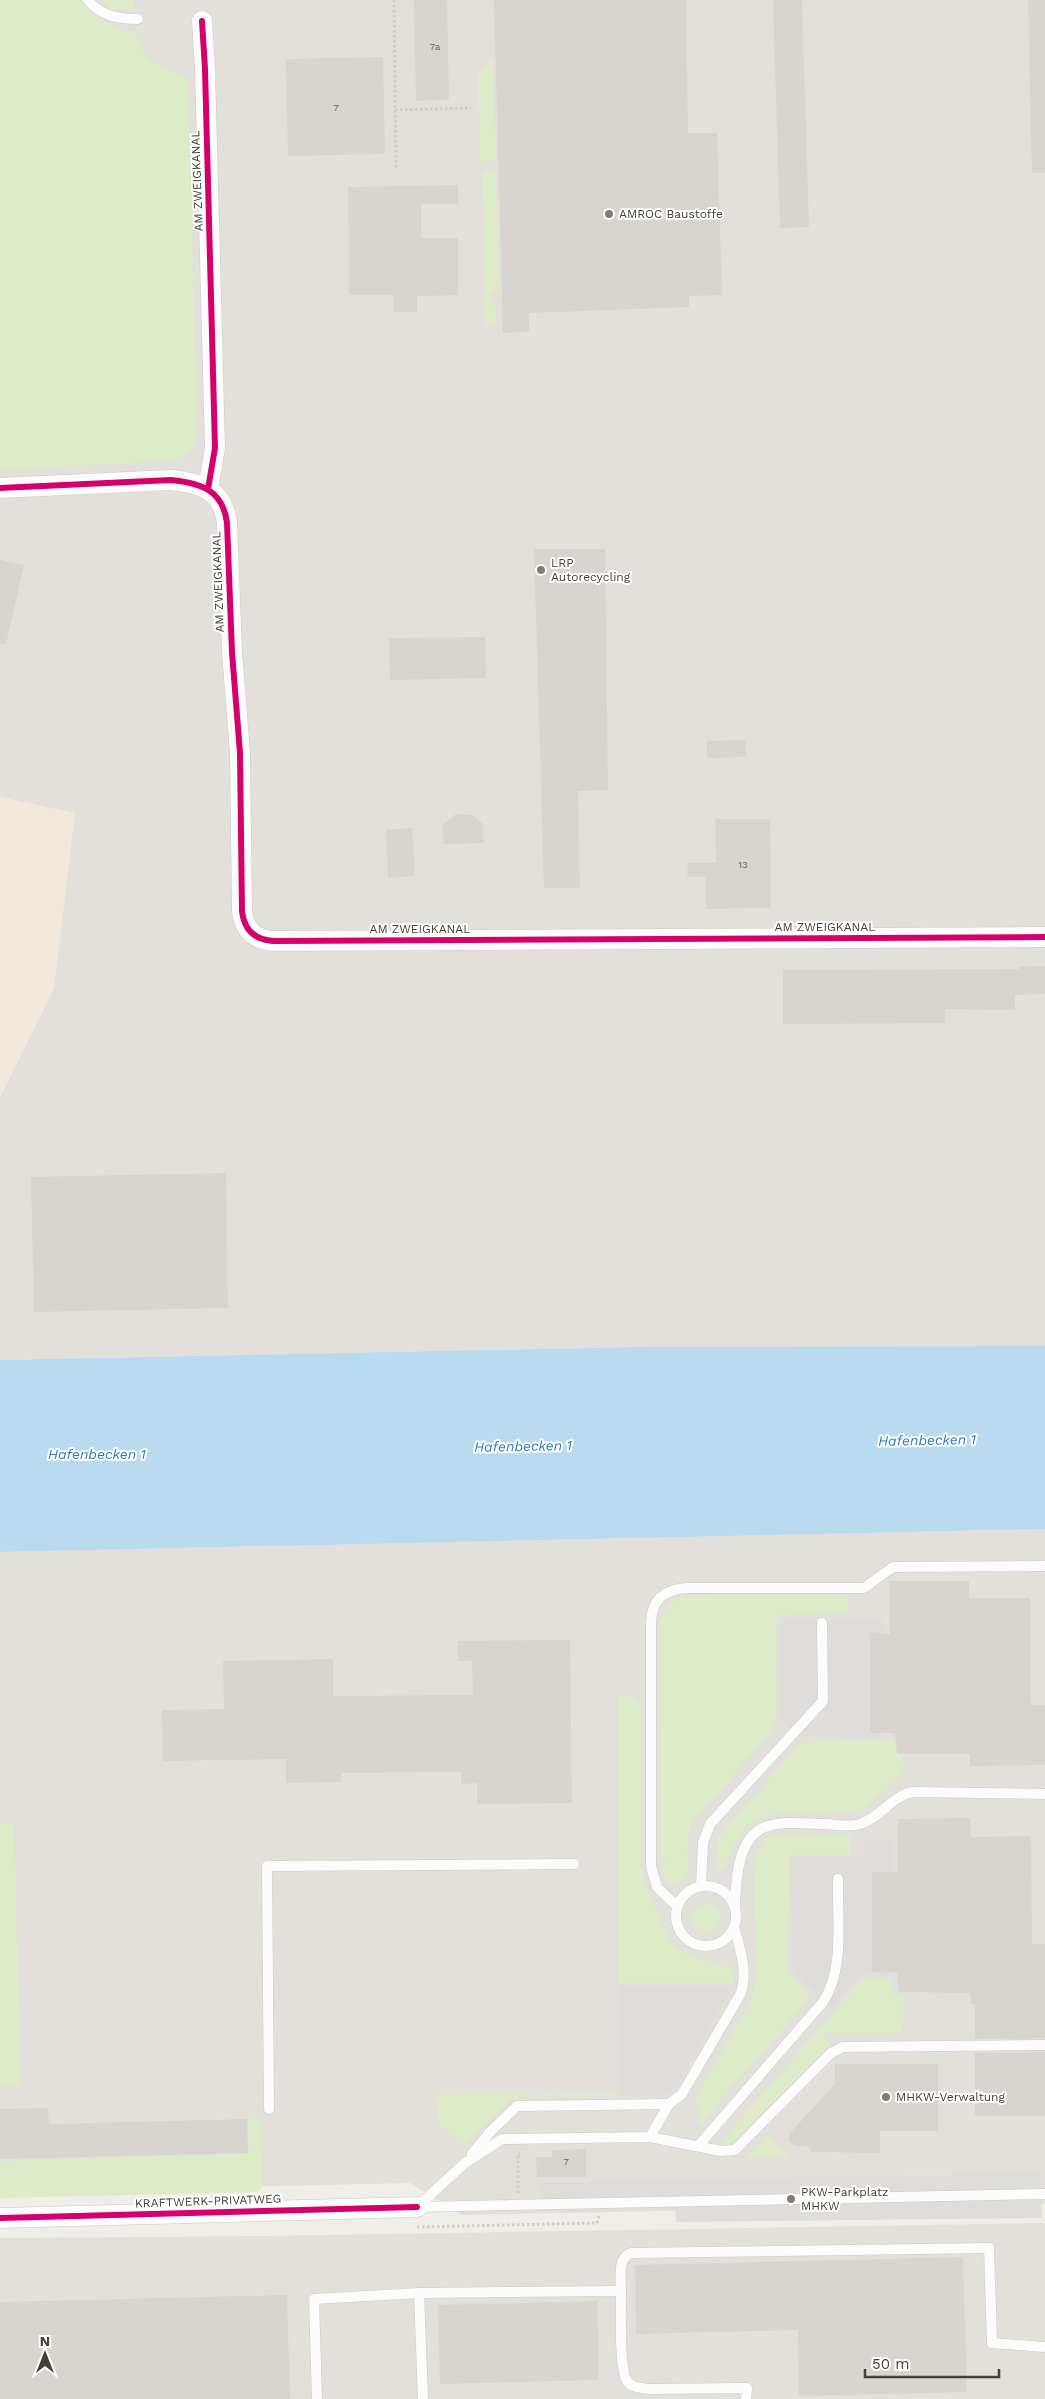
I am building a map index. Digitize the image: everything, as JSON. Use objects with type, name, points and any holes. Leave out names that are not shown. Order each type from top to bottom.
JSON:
[{"type":"street","name":"AM ZWEIGKANAL","points":[[202,21],[216,448],[208,489],[222,502],[227,523],[232,652],[240,754],[242,911],[246,928],[258,938],[269,941],[1045,937]]},
{"type":"street","points":[[0,488],[171,480],[189,482],[208,489]]},
{"type":"street","name":"KRAFTWERK-PRIVATWEG","points":[[0,2218],[417,2207]]},
{"type":"lane","points":[[88,0],[98,10],[113,17],[138,19]]},
{"type":"lane","points":[[677,1906],[657,1887],[651,1866],[651,1622],[653,1608],[661,1595],[670,1590],[681,1588],[864,1588],[893,1567],[1045,1566]]},
{"type":"lane","points":[[701,1886],[703,1843],[710,1824],[823,1701],[822,1623]]},
{"type":"lane","points":[[735,1905],[721,1890],[701,1886],[688,1891],[677,1906],[675,1916],[678,1929],[687,1940],[705,1946],[721,1942],[729,1936],[734,1927],[736,1916],[735,1905],[741,1858],[749,1842],[764,1827],[790,1824],[860,1824],[878,1814],[899,1797],[912,1792],[1045,1794]]},
{"type":"lane","points":[[269,2109],[267,1866],[574,1864]]},
{"type":"lane","points":[[699,2145],[823,2002],[831,1989],[837,1965],[838,1880]]},
{"type":"lane","points":[[650,2137],[669,2104],[682,2094],[741,1993],[744,1980],[743,1961],[734,1927]]},
{"type":"lane","points":[[417,2207],[465,2163],[496,2141],[504,2138],[650,2137],[725,2151],[738,2148],[838,2048],[848,2046],[1045,2045]]},
{"type":"lane","points":[[465,2163],[490,2132],[517,2106],[669,2104]]},
{"type":"lane","points":[[417,2207],[1045,2194]]},
{"type":"lane","points":[[746,2399],[747,2388],[649,2389],[629,2384],[623,2368],[621,2291],[622,2261],[626,2255],[631,2253],[989,2248],[992,2343],[1045,2346]]},
{"type":"lane","points":[[317,2399],[314,2299],[419,2293],[621,2291]]},
{"type":"lane","points":[[419,2293],[423,2399]]},
{"type":"path","points":[[394,0],[396,168]]},
{"type":"path","points":[[395,110],[471,108]]},
{"type":"path","points":[[518,2226],[518,2154],[529,2154]]},
{"type":"path","points":[[409,2227],[597,2223],[601,2203]]},
{"type":"shaded area","points":[[0,0],[1045,0],[1045,1346],[639,1347],[0,1360],[0,1098],[54,988],[75,813],[0,797]]},
{"type":"shaded area","points":[[0,797],[75,812],[54,988],[0,1098]]},
{"type":"shaded area","points":[[1045,1529],[1045,2204],[461,2215],[410,2183],[0,2192],[0,1552]]},
{"type":"shaded area","points":[[883,1620],[881,1738],[805,1736],[795,1733],[780,1717],[781,1621]]},
{"type":"shaded area","points":[[863,1841],[892,1841],[892,1975],[869,1974],[859,1977],[831,2008],[792,1971],[791,1856],[863,1856]]},
{"type":"shaded area","points":[[619,1986],[732,1987],[676,2089],[664,2096],[620,2097]]},
{"type":"shaded area","name":"PKW-Parkplatz MHKW","points":[[1040,2172],[1042,2218],[676,2222],[675,2209],[540,2212],[540,2183]]},
{"type":"shaded area","points":[[1045,2223],[1045,2399],[0,2399],[0,2238],[266,2236]]},
{"type":"green space","points":[[0,0],[81,0],[98,18],[119,28],[136,33],[144,53],[149,59],[188,78],[197,436],[192,450],[177,460],[0,470]]},
{"type":"green space","points":[[98,0],[134,0],[134,11],[111,9]]},
{"type":"green space","points":[[493,59],[496,160],[480,161],[478,74]]},
{"type":"green space","points":[[496,170],[499,291],[492,292],[492,306],[496,306],[497,324],[485,324],[482,171]]},
{"type":"green space","points":[[848,1595],[848,1614],[777,1615],[776,1715],[774,1725],[769,1734],[692,1823],[688,1837],[687,1858],[690,1859],[687,1877],[677,1885],[667,1882],[660,1869],[660,1864],[666,1862],[666,1859],[661,1857],[660,1624],[667,1608],[679,1599],[691,1596]]},
{"type":"green space","points":[[618,1696],[629,1696],[641,1705],[641,1867],[644,1882],[668,1938],[674,1945],[688,1954],[729,1967],[734,1975],[734,1983],[618,1983]]},
{"type":"green space","points":[[818,1740],[895,1741],[897,1754],[903,1755],[903,1774],[868,1806],[857,1811],[782,1813],[752,1820],[753,1823],[739,1836],[723,1869],[716,1870],[718,1838],[797,1747],[806,1742]]},
{"type":"green space","points":[[0,1824],[14,1824],[21,2086],[0,2087]]},
{"type":"green space","points":[[781,1834],[850,1834],[850,1855],[789,1855],[788,1973],[808,1994],[808,2000],[704,2119],[705,2121],[701,2126],[695,2099],[749,2004],[754,1987],[756,1968],[753,1867],[755,1857],[763,1843],[762,1841],[769,1836]]},
{"type":"green space","points":[[706,1904],[716,1908],[720,1918],[716,1928],[706,1932],[696,1928],[692,1918],[696,1908]]},
{"type":"green space","points":[[868,1978],[892,1978],[892,1994],[903,1994],[903,2027],[901,2033],[832,2033],[829,2031],[823,2037],[831,2044],[734,2141],[727,2145],[721,2145],[724,2138],[858,1984]]},
{"type":"green space","points":[[616,2093],[616,2096],[518,2097],[507,2103],[463,2147],[438,2123],[437,2094]]},
{"type":"green space","points":[[248,2117],[258,2118],[261,2125],[262,2188],[256,2192],[0,2198],[0,2161],[249,2154]]},
{"type":"green space","points":[[767,2134],[790,2157],[749,2156],[749,2152]]},
{"type":"water","name":"Hafenbecken 1","points":[[1045,1346],[1045,1529],[0,1552],[0,1360],[639,1347]]},
{"type":"building","points":[[414,0],[447,0],[449,100],[416,101]]},
{"type":"building","name":"AMROC Baustoffe","points":[[494,0],[686,0],[688,133],[717,133],[722,295],[689,296],[689,307],[529,313],[529,332],[503,333]]},
{"type":"building","points":[[773,0],[802,0],[809,227],[780,228]]},
{"type":"building","points":[[1028,0],[1045,0],[1045,173],[1032,173]]},
{"type":"building","points":[[383,57],[385,154],[288,156],[286,59]]},
{"type":"building","points":[[458,185],[458,204],[421,204],[421,238],[458,238],[458,295],[417,296],[417,312],[394,312],[394,295],[349,295],[348,187]]},
{"type":"building","points":[[534,549],[605,549],[608,790],[578,791],[580,888],[544,888]]},
{"type":"building","points":[[0,560],[24,565],[6,644],[0,644]]},
{"type":"building","points":[[485,637],[486,678],[390,680],[389,638]]},
{"type":"building","points":[[745,740],[746,757],[707,758],[707,741]]},
{"type":"building","points":[[456,814],[472,815],[483,824],[484,843],[444,844],[442,826]]},
{"type":"building","points":[[715,819],[770,819],[771,908],[706,909],[706,877],[687,877],[688,863],[716,863]]},
{"type":"building","points":[[412,828],[415,876],[388,878],[386,830]]},
{"type":"building","points":[[1045,966],[1045,994],[1015,995],[1015,1010],[945,1009],[945,1023],[783,1024],[783,970],[1019,969],[1019,967]]},
{"type":"building","points":[[226,1173],[228,1308],[34,1312],[31,1177]]},
{"type":"building","points":[[889,1581],[969,1581],[969,1598],[1030,1598],[1031,1705],[1045,1705],[1045,1765],[970,1766],[970,1754],[897,1754],[895,1733],[870,1733],[870,1633],[890,1634]]},
{"type":"building","points":[[570,1640],[572,1803],[477,1804],[477,1783],[461,1784],[461,1772],[341,1773],[341,1782],[286,1783],[286,1759],[163,1761],[162,1710],[224,1709],[223,1661],[333,1659],[333,1696],[473,1695],[472,1661],[458,1661],[458,1641]]},
{"type":"building","points":[[970,1818],[971,1837],[1031,1836],[1032,1944],[1045,1944],[1045,2038],[975,2039],[975,2004],[971,2004],[970,1993],[899,1992],[897,1972],[872,1972],[872,1872],[898,1872],[898,1819]]},
{"type":"building","points":[[1045,2052],[1045,2116],[975,2116],[975,2053]]},
{"type":"building","name":"MHKW-Verwaltung","points":[[835,2064],[938,2064],[938,2131],[880,2131],[880,2153],[810,2152],[810,2147],[794,2145],[789,2140],[790,2133],[835,2084]]},
{"type":"building","points":[[48,2108],[49,2124],[247,2119],[248,2153],[0,2159],[0,2109]]},
{"type":"building","points":[[586,2149],[586,2177],[537,2177],[536,2157],[552,2157],[552,2150]]},
{"type":"building","points":[[963,2257],[967,2392],[799,2396],[798,2330],[636,2334],[635,2265]]},
{"type":"building","points":[[287,2295],[290,2399],[0,2399],[0,2302]]},
{"type":"building","points":[[597,2301],[599,2380],[440,2384],[438,2305]]},
{"type":"cycle path","points":[[202,21],[205,69],[215,448],[208,489]]},
{"type":"cycle path","points":[[0,488],[171,480],[201,486],[209,490],[221,503],[227,523],[232,652],[240,753],[242,911],[245,923],[256,936],[274,941],[1045,937]]},
{"type":"cycle path","points":[[0,2218],[417,2207]]},
{"type":"place","name":"AMROC Baustoffe","points":[[609,214]]},
{"type":"place","name":"LRP Autorecycling","points":[[541,570]]},
{"type":"place","name":"MHKW-Verwaltung","points":[[886,2097]]},
{"type":"place","name":"PKW-Parkplatz MHKW","points":[[791,2199]]}]
